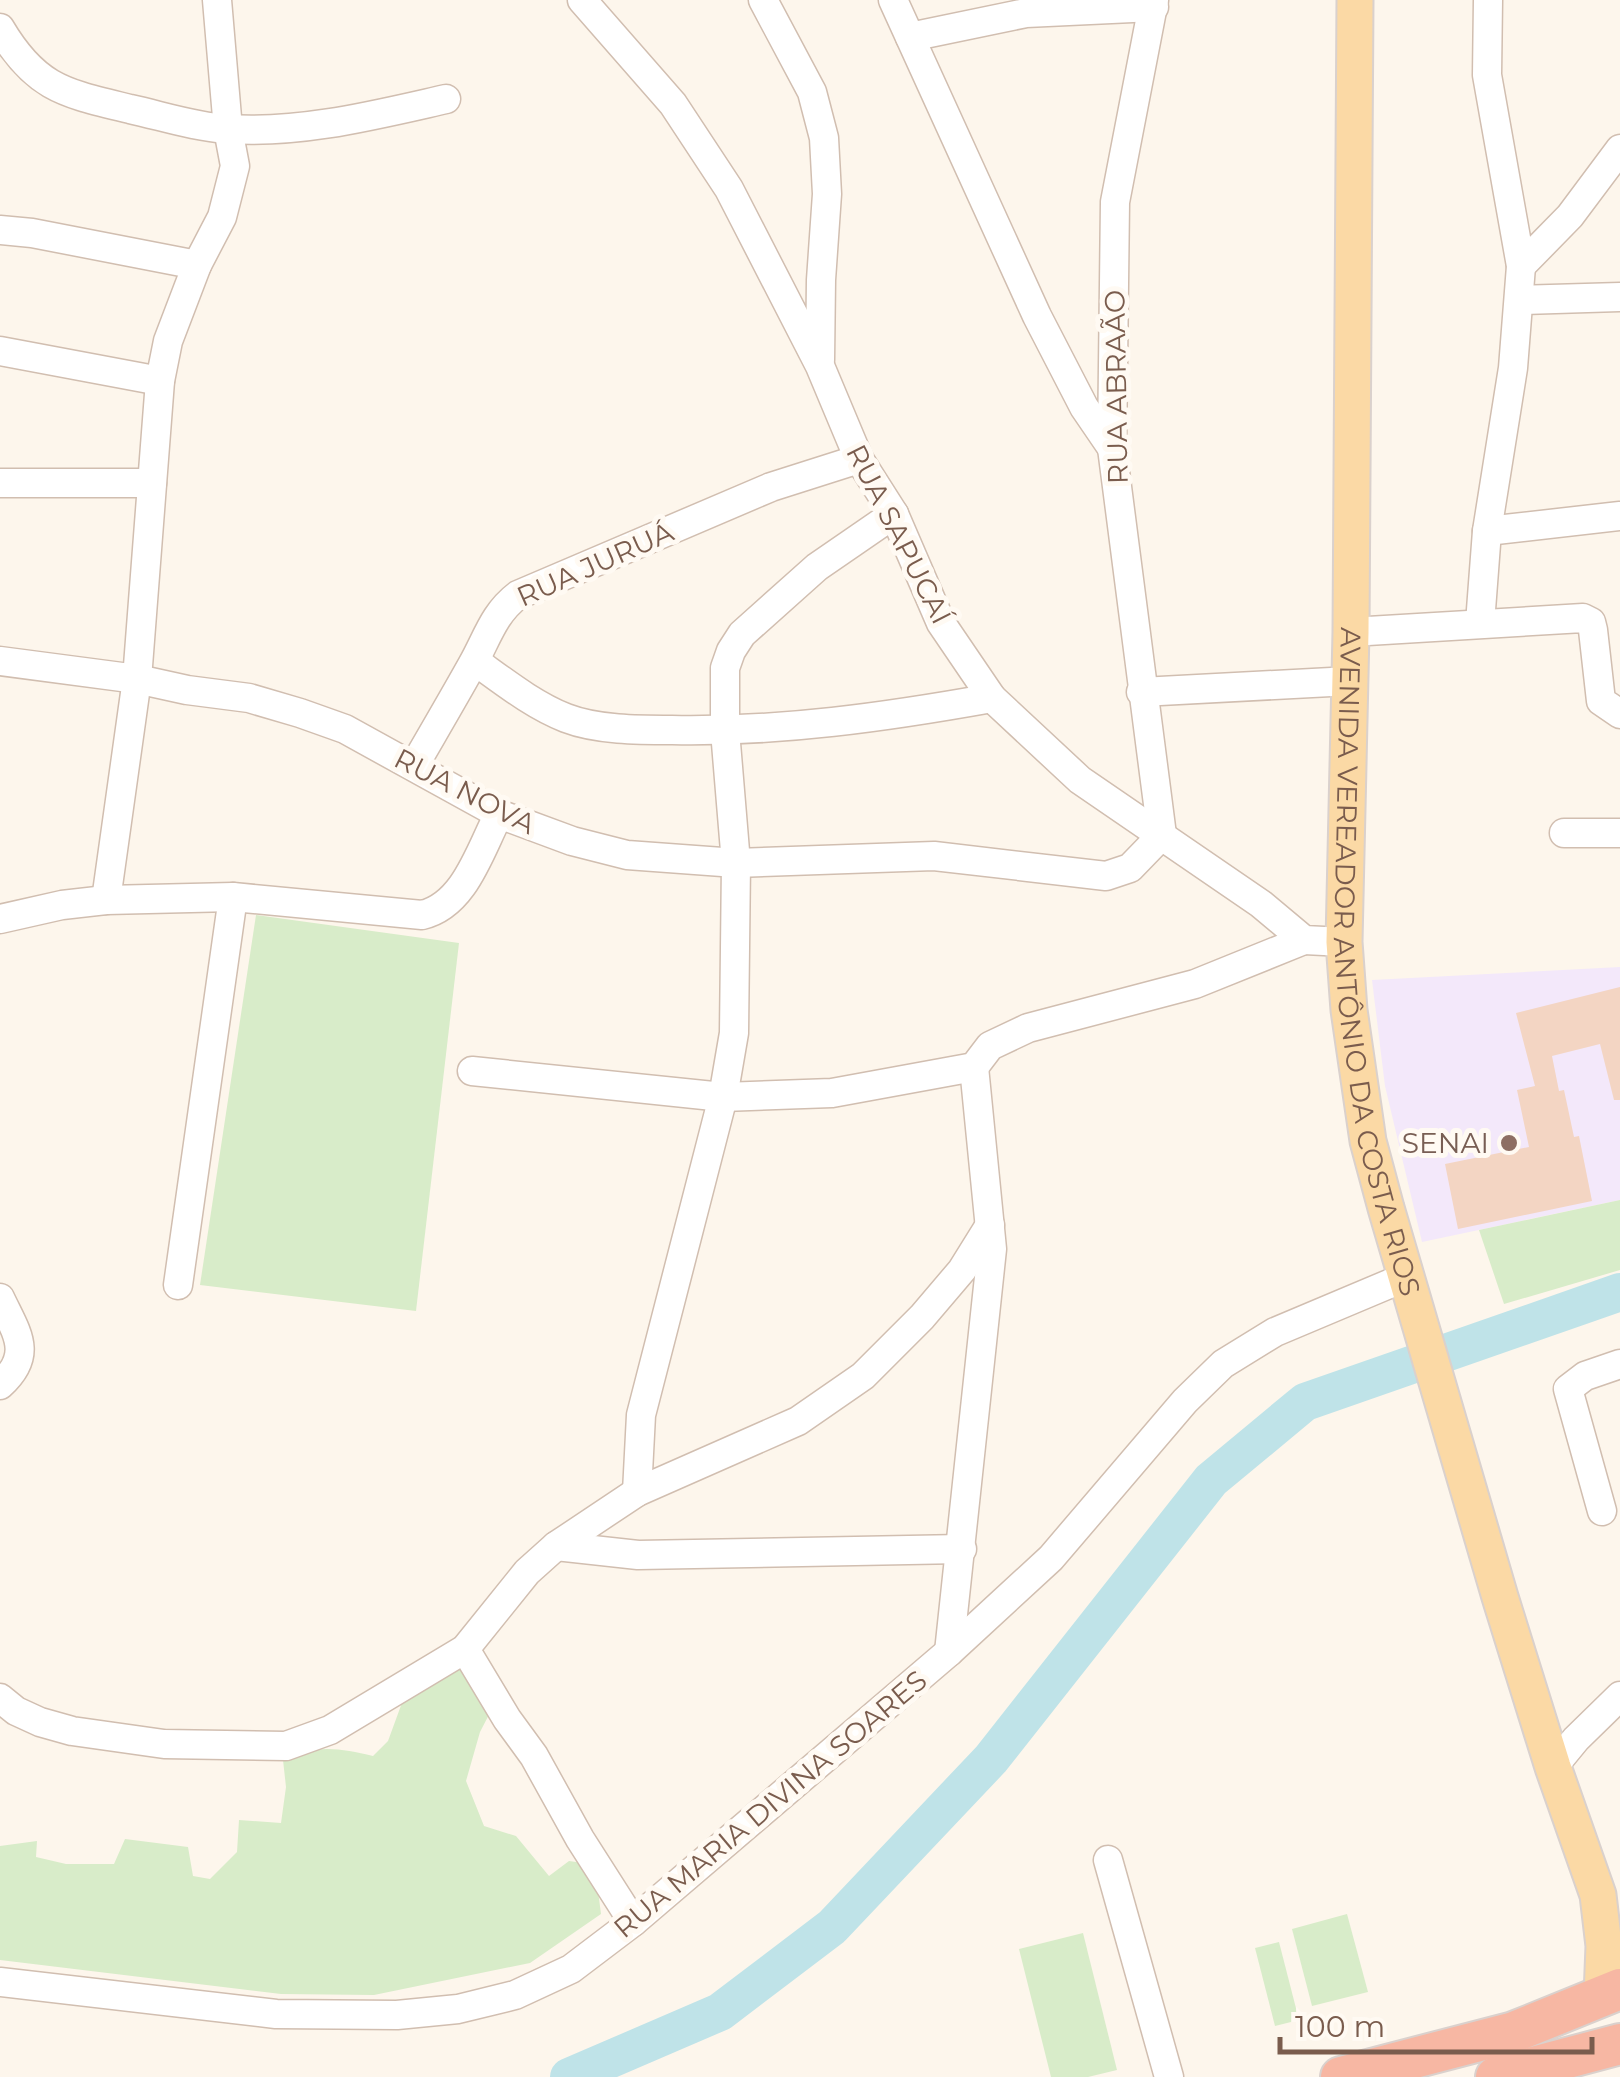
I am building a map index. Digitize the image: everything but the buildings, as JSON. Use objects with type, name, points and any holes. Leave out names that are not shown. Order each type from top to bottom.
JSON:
[{"type":"highway","points":[[1340,2077],[1514,2032],[1611,1993]]},
{"type":"highway","points":[[1496,2077],[1620,2044]]},
{"type":"main road","name":"AVENIDA VEREADOR ANTÔNIO DA COSTA RIOS","points":[[1355,0],[1351,632],[1344,942],[1349,1010],[1368,1141],[1553,1767],[1598,1894],[1611,1993]]},
{"type":"main road","name":"AVENIDA VEREADOR ANTÔNIO DA COSTA RIOS","points":[[1598,1894],[1620,1927]]},
{"type":"street","points":[[106,900],[137,678],[160,380],[168,341],[197,265],[222,217],[234,166],[217,0]]},
{"type":"street","name":"RUA SAPUCAÍ","points":[[582,0],[673,104],[729,189],[820,366],[859,459],[894,514],[941,623],[992,698],[1080,780],[1260,904],[1304,940]]},
{"type":"street","points":[[763,0],[812,92],[824,138],[827,194],[820,280],[820,366]]},
{"type":"street","points":[[893,0],[1037,316],[1084,407],[1112,448]]},
{"type":"street","points":[[1480,623],[1487,531],[1513,368],[1521,266],[1487,75],[1488,0]]},
{"type":"street","points":[[910,37],[1026,14],[1154,3]]},
{"type":"street","name":"RUA ABRAÃO","points":[[1154,3],[1116,202],[1112,448],[1162,835]]},
{"type":"street","points":[[0,28],[29,70],[71,94],[228,130],[352,121],[446,99]]},
{"type":"street","points":[[1521,266],[1570,216],[1620,149]]},
{"type":"street","points":[[0,230],[197,265]]},
{"type":"street","points":[[1520,300],[1620,297]]},
{"type":"street","points":[[0,351],[160,380]]},
{"type":"street","name":"RUA JURUÁ","points":[[414,766],[504,606],[538,584],[770,487],[859,459]]},
{"type":"street","points":[[0,484],[152,483]]},
{"type":"street","points":[[637,1492],[640,1415],[722,1097],[734,1033],[736,863],[725,668],[730,651],[742,634],[817,567],[894,514]]},
{"type":"street","points":[[1487,531],[1620,516]]},
{"type":"street","points":[[1351,632],[1576,617],[1590,622],[1601,701],[1620,714]]},
{"type":"street","points":[[474,661],[525,696],[567,718],[632,730],[726,731],[871,720],[992,698]]},
{"type":"street","name":"RUA NOVA","points":[[0,662],[137,678],[248,698],[300,713],[345,729],[498,814],[572,841],[627,855],[736,863],[934,856],[1106,876],[1130,868],[1162,835]]},
{"type":"street","points":[[1142,692],[1350,681]]},
{"type":"street","points":[[0,919],[48,907],[106,900],[234,897],[422,915],[438,911],[458,892],[498,814]]},
{"type":"street","points":[[1564,833],[1620,833]]},
{"type":"street","points":[[178,1285],[234,897]]},
{"type":"street","points":[[472,1071],[722,1097],[832,1093],[974,1067],[990,1046],[1028,1028],[1195,984],[1304,940],[1344,942]]},
{"type":"street","points":[[950,1652],[992,1249],[974,1067]]},
{"type":"street","points":[[0,1698],[40,1722],[72,1731],[164,1744],[286,1746],[330,1730],[465,1649],[526,1572],[556,1546],[637,1492],[798,1421],[863,1376],[962,1270],[990,1224]]},
{"type":"street","name":"RUA MARIA DIVINA SOARES","points":[[0,1982],[276,2014],[397,2015],[458,2009],[516,1994],[571,1970],[633,1922],[950,1652],[1051,1558],[1185,1401],[1223,1364],[1275,1332],[1411,1289]]},
{"type":"street","points":[[0,1298],[21,1350],[14,1372],[0,1385]]},
{"type":"street","points":[[1602,1511],[1567,1394],[1571,1385],[1585,1376],[1620,1364]]},
{"type":"street","points":[[556,1546],[638,1554],[962,1549]]},
{"type":"street","points":[[465,1649],[633,1922]]},
{"type":"street","points":[[1553,1767],[1620,1696]]},
{"type":"street","points":[[1108,1860],[1169,2077]]},
{"type":"shaded area","name":"SENAI","points":[[1620,967],[1620,1200],[1422,1242],[1385,1086],[1372,980]]},
{"type":"green space","points":[[256,915],[459,943],[416,1311],[200,1285]]},
{"type":"green space","points":[[1620,1200],[1620,1270],[1504,1304],[1479,1230]]},
{"type":"green space","points":[[470,1661],[494,1705],[480,1732],[466,1781],[484,1826],[516,1836],[549,1876],[569,1861],[583,1863],[597,1883],[601,1914],[530,1963],[374,1995],[281,1994],[0,1960],[0,1846],[37,1841],[36,1857],[66,1864],[114,1864],[125,1839],[188,1847],[193,1876],[210,1879],[237,1852],[239,1820],[281,1823],[286,1787],[283,1760],[327,1749],[373,1756],[388,1741],[403,1700]]},
{"type":"green space","points":[[1347,1914],[1368,1992],[1312,2006],[1292,1929]]},
{"type":"green space","points":[[1083,1933],[1117,2070],[1088,2077],[1051,2077],[1019,1949]]},
{"type":"green space","points":[[1279,1942],[1299,2020],[1275,2026],[1255,1948]]},
{"type":"waterway","points":[[569,2077],[720,2012],[832,1927],[991,1759],[1211,1480],[1305,1402],[1620,1292]]},
{"type":"place","name":"SENAI","points":[[1509,1143]]}]
